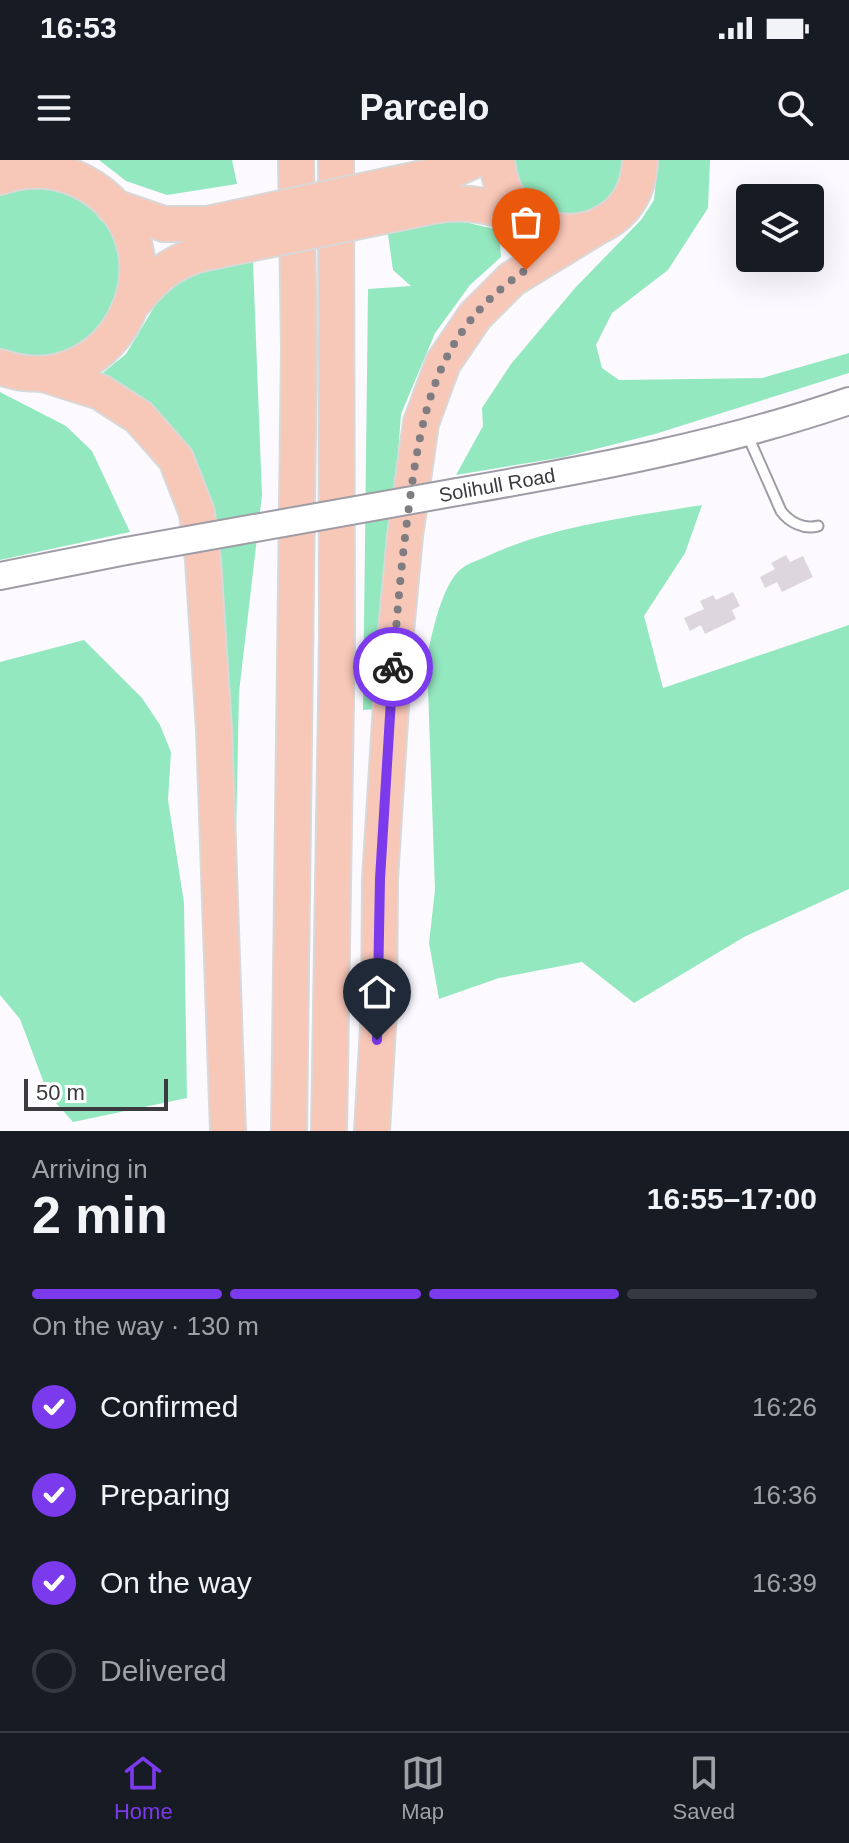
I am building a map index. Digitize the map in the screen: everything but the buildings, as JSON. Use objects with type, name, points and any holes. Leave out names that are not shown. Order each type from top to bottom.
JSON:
[{"type":"highway","points":[[289,1131],[299,348],[296,160]]},
{"type":"highway","points":[[329,1131],[337,639],[336,160]]},
{"type":"highway","points":[[428,192],[446,173],[475,160]]},
{"type":"highway","points":[[497,160],[502,187],[527,219]]},
{"type":"highway","points":[[372,1131],[379,1010],[380,879],[394,658],[405,536],[421,423],[443,363],[475,316],[512,279],[617,214],[633,191],[640,160]]},
{"type":"highway","points":[[0,177],[37,170],[66,175],[92,187],[114,207],[123,219],[135,248],[137,283],[134,302]]},
{"type":"highway","points":[[114,207],[211,237],[428,192],[480,203],[539,226],[565,232],[592,229],[605,222]]},
{"type":"highway","points":[[43,374],[69,369],[102,350],[116,336],[134,302],[171,265],[195,254],[211,237]]},
{"type":"highway","points":[[0,367],[43,374],[100,392],[139,417],[176,459],[197,513],[214,729],[228,1131]]},
{"type":"main road","name":"Solihull Road","points":[[0,576],[638,460],[747,434],[849,401]]},
{"type":"lane","points":[[747,434],[787,519],[808,528],[818,526]]},
{"type":"green space","points":[[99,160],[232,160],[237,184],[167,195],[126,181]]},
{"type":"green space","points":[[515,160],[625,160],[613,195],[599,208],[583,215],[567,217],[538,205],[527,193]]},
{"type":"green space","points":[[658,160],[710,160],[708,208],[668,270],[612,313],[596,345],[602,368],[619,380],[762,378],[849,353],[849,373],[655,434],[564,457],[456,475],[483,426],[482,408],[511,364],[575,288],[641,220],[654,200]]},
{"type":"green space","points":[[29,186],[62,189],[105,217],[124,264],[113,314],[76,349],[42,358],[0,349],[0,194]]},
{"type":"green space","points":[[447,218],[499,230],[501,257],[470,285],[435,333],[401,414],[379,709],[363,710],[368,289],[411,286],[393,270],[387,228]]},
{"type":"green space","points":[[253,262],[262,495],[239,692],[236,838],[214,517],[198,469],[151,404],[99,376],[126,354],[159,299],[175,282],[197,271]]},
{"type":"green space","points":[[0,392],[66,426],[92,451],[130,532],[0,560]]},
{"type":"green space","points":[[702,505],[685,553],[644,616],[663,688],[849,625],[849,889],[744,937],[634,1003],[582,962],[499,978],[439,999],[429,943],[435,890],[427,659],[438,611],[448,586],[466,566],[535,538],[590,524]]},
{"type":"green space","points":[[84,640],[142,698],[160,725],[171,752],[168,800],[184,903],[187,1098],[73,1122],[48,1094],[20,1019],[0,995],[0,662]]},
{"type":"way so far","points":[[393,667],[405,536],[421,423],[443,363],[454,344],[494,295],[526,270]]},
{"type":"route","points":[[377,1040],[380,879],[393,667]]}]
